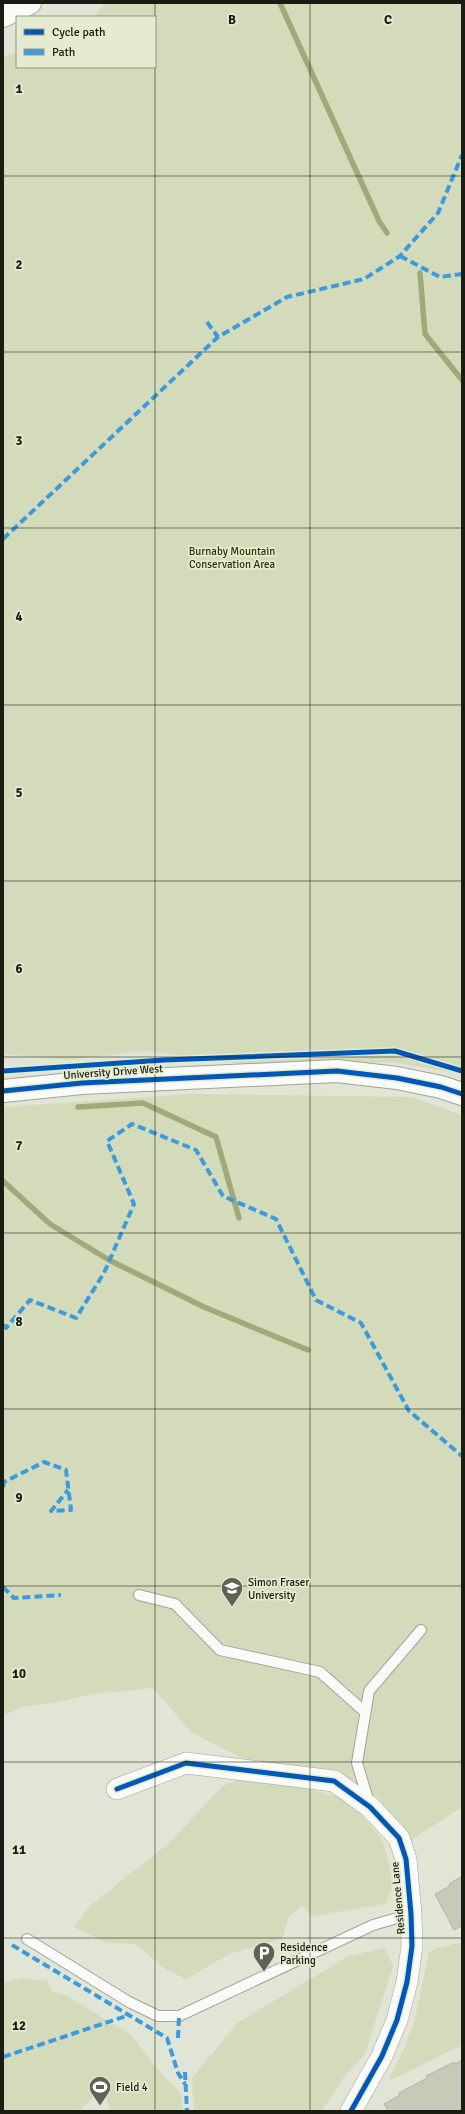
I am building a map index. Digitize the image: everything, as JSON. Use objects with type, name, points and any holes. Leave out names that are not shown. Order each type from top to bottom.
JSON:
[{"type":"street","points":[[3,16],[30,3]]},
{"type":"street","name":"University Drive West","points":[[3,1092],[82,1082],[337,1071],[397,1078],[440,1087],[462,1094]]},
{"type":"street","name":"Residence Lane","points":[[117,1789],[186,1763],[334,1781],[370,1807],[399,1838],[406,1858],[411,1914],[412,1946],[407,1982],[397,2020],[372,2076],[351,2111]]},
{"type":"lane","points":[[140,1595],[175,1604],[220,1650],[320,1672],[365,1712]]},
{"type":"lane","points":[[370,1807],[357,1763],[369,1691],[421,1630]]},
{"type":"lane","points":[[27,1939],[129,2002],[158,2016],[179,2016],[373,1925],[411,1914]]},
{"type":"green space","name":"Burnaby Mountain Conservation Area","points":[[105,3],[462,3],[462,1074],[390,1062],[255,1066],[144,1051],[70,1060],[3,1054],[3,57],[16,52],[16,68],[156,68],[156,16],[94,16]]},
{"type":"green space","name":"Simon Fraser University","points":[[193,1094],[412,1097],[462,1115],[462,1807],[411,1840],[396,1827],[378,1796],[273,1774],[191,1732],[153,1688],[93,1694],[58,1702],[22,1707],[3,1716],[3,1107]]},
{"type":"green space","points":[[251,1774],[347,1799],[381,1838],[390,1864],[392,1890],[385,1904],[313,1916],[302,1906],[289,1917],[282,1939],[229,1954],[187,1979],[168,1971],[135,1944],[107,1943],[74,1927],[91,1905],[169,1843],[223,1786]]},
{"type":"green space","points":[[462,1942],[462,2045],[391,2080],[390,2076],[404,2049],[415,2019],[429,1952]]},
{"type":"green space","points":[[385,1948],[393,1966],[365,2054],[344,2077],[322,2111],[194,2111],[192,2078],[237,2023],[349,1956]]},
{"type":"green space","points":[[23,1978],[46,1981],[53,1992],[65,1995],[130,2034],[156,2067],[181,2094],[183,2111],[111,2111],[106,2098],[107,2086],[104,2085],[82,2109],[74,2111],[3,2111],[3,1983]]},
{"type":"building","points":[[462,1876],[462,1926],[454,1930],[435,1894],[450,1886],[449,1884]]},
{"type":"building","points":[[462,2060],[462,2109],[458,2111],[388,2111],[384,2104],[400,2095],[399,2093],[427,2078],[426,2076],[454,2062],[455,2064]]},
{"type":"waterway","points":[[280,3],[379,221],[387,233]]},
{"type":"waterway","points":[[420,273],[425,334],[462,380]]},
{"type":"waterway","points":[[78,1107],[143,1103],[216,1137],[239,1218]]},
{"type":"waterway","points":[[3,1181],[50,1224],[109,1260],[204,1307],[308,1350]]},
{"type":"marked path","points":[[3,539],[218,337],[287,297],[364,279],[400,256],[438,213],[462,155]]},
{"type":"marked path","points":[[400,256],[440,277],[462,274]]},
{"type":"marked path","points":[[207,322],[218,337]]},
{"type":"marked path","points":[[3,1325],[6,1328],[30,1300],[76,1318],[104,1273],[134,1204],[107,1141],[132,1124],[196,1150],[223,1196],[276,1219],[316,1300],[361,1323],[409,1411],[462,1456]]},
{"type":"marked path","points":[[3,1487],[4,1482],[44,1462],[66,1470],[71,1510],[51,1511],[68,1490]]},
{"type":"marked path","points":[[3,1587],[14,1598],[61,1595]]},
{"type":"marked path","points":[[12,1945],[167,2038],[178,2073],[185,2084]]},
{"type":"marked path","points":[[3,2057],[129,2015]]},
{"type":"marked path","points":[[178,2038],[179,2016]]},
{"type":"marked path","points":[[185,2072],[187,2111]]},
{"type":"cycle path","points":[[3,1071],[164,1060],[395,1051],[462,1071]]},
{"type":"cycle path","points":[[3,1091],[82,1083],[337,1071],[397,1078],[441,1087],[462,1094]]},
{"type":"cycle path","points":[[117,1789],[186,1763],[334,1781],[370,1807],[399,1838],[406,1859],[411,1914],[412,1946],[407,1982],[397,2020],[382,2056],[351,2111]]},
{"type":"place","name":"Simon Fraser University","points":[[232,1608]]},
{"type":"place","name":"Residence Parking","points":[[264,1972]]},
{"type":"place","name":"Field 4","points":[[100,2106]]}]
